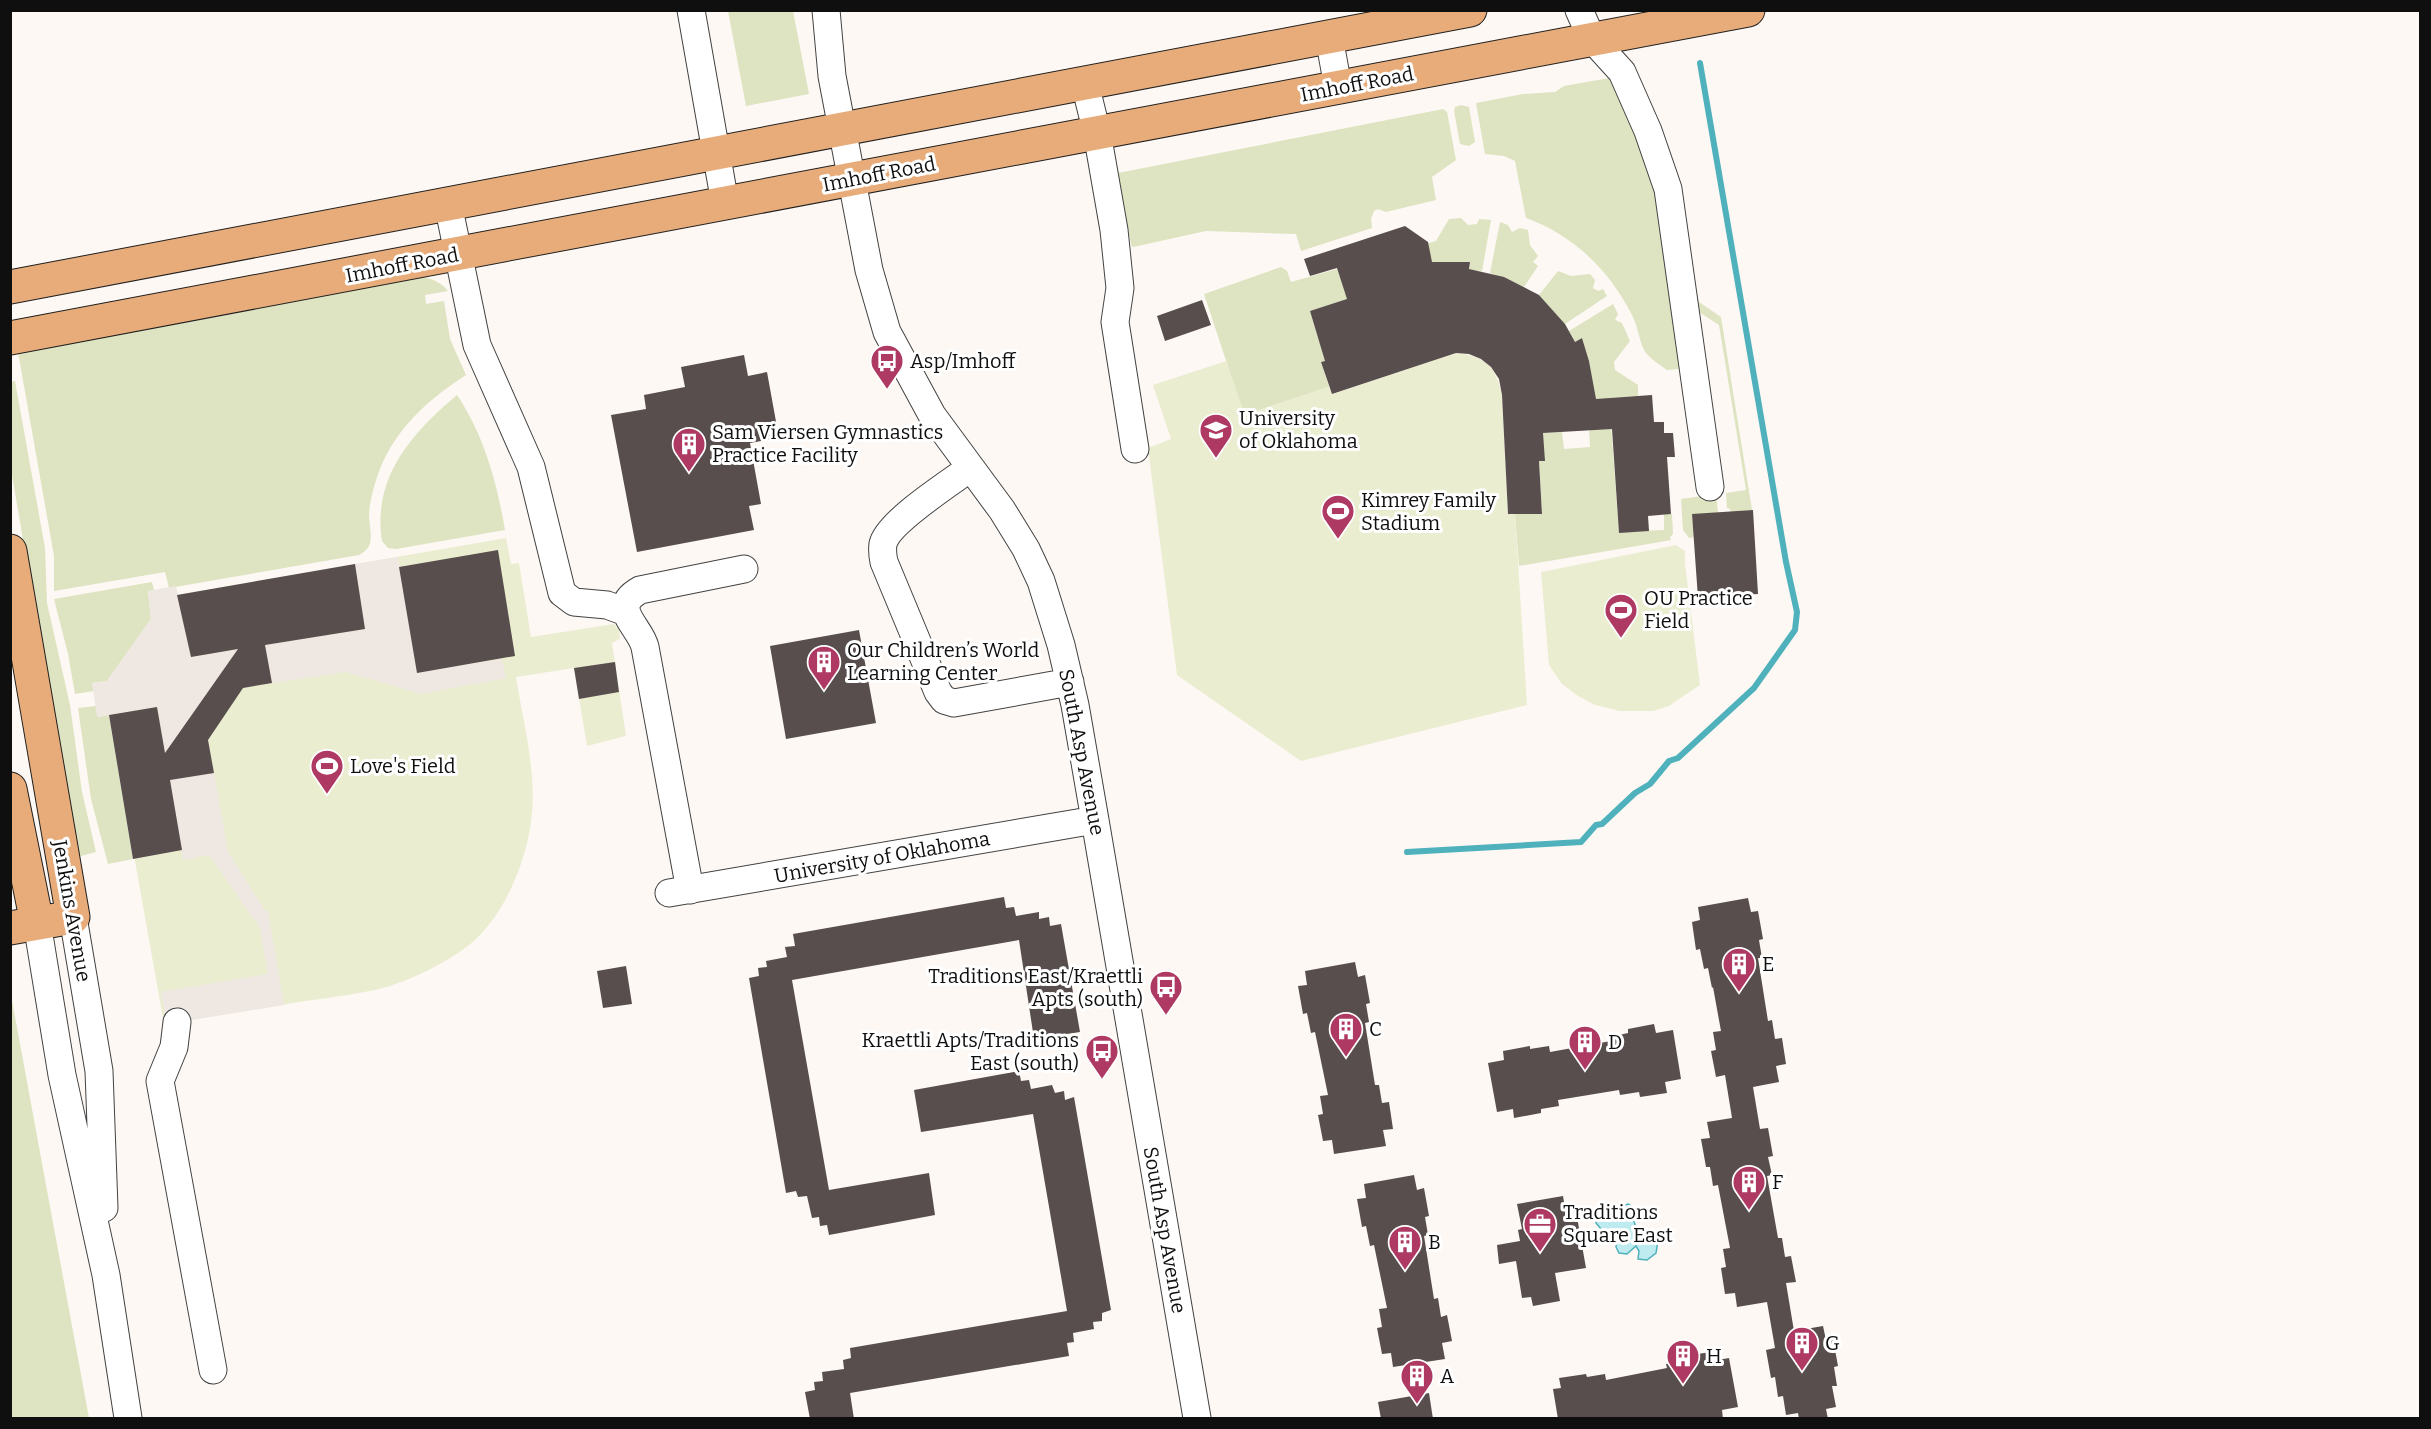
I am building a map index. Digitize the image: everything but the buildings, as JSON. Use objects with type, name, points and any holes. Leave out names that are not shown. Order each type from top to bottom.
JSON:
[{"type":"main road","points":[[10,287],[1470,10]]},
{"type":"main road","name":"Imhoff Road","points":[[10,338],[1338,87],[1586,25],[1748,10]]},
{"type":"main road","name":"Jenkins Avenue","points":[[10,551],[73,917]]},
{"type":"main road","name":"Jenkins Avenue","points":[[10,789],[24,926]]},
{"type":"main road","points":[[24,926],[73,917]]},
{"type":"street","points":[[691,10],[725,203]]},
{"type":"street","name":"South Asp Avenue","points":[[826,10],[832,76],[868,270],[887,332],[927,407],[1002,510],[1031,560],[1051,609],[1070,682],[1095,820],[1197,1419]]},
{"type":"street","points":[[1586,25],[1622,72],[1648,131],[1668,189],[1710,487]]},
{"type":"street","points":[[1329,37],[1338,87]]},
{"type":"street","points":[[1085,84],[1114,231],[1120,288],[1115,322],[1135,449]]},
{"type":"street","points":[[448,204],[477,345],[531,467],[562,593],[574,602],[608,605],[626,612],[630,598],[640,590],[744,569]]},
{"type":"street","points":[[970,468],[901,519],[888,532],[883,543],[884,562],[938,692],[945,700],[954,703],[1070,682]]},
{"type":"street","name":"University of Oklahoma","points":[[626,612],[631,624],[640,633],[645,647],[679,891],[1095,820]]},
{"type":"street","name":"Jenkins Avenue","points":[[73,917],[99,1071],[106,1275]]},
{"type":"street","name":"Jenkins Avenue","points":[[24,926],[62,1075],[106,1275],[129,1419]]},
{"type":"street","points":[[177,1022],[174,1047],[160,1081],[213,1370]]},
{"type":"green space","points":[[728,11],[793,11],[809,94],[746,106]]},
{"type":"green space","points":[[1615,77],[1653,171],[1676,314],[1679,369],[1667,370],[1647,354],[1624,300],[1602,270],[1589,257],[1560,235],[1526,218],[1515,161],[1504,156],[1485,154],[1476,103],[1523,94],[1555,92],[1564,86]]},
{"type":"green space","points":[[1461,105],[1469,107],[1475,142],[1469,146],[1460,144],[1454,111],[1455,107]]},
{"type":"green space","points":[[1443,109],[1447,112],[1456,160],[1432,177],[1436,200],[1386,212],[1378,209],[1374,211],[1371,219],[1372,228],[1301,251],[1296,234],[1206,231],[1133,247],[1131,245],[1118,173]]},
{"type":"green space","points":[[1461,218],[1468,225],[1477,224],[1479,219],[1491,220],[1482,271],[1469,270],[1470,263],[1310,311],[1318,338],[1371,347],[1321,362],[1329,387],[1244,415],[1204,294],[1281,267],[1287,271],[1291,282],[1436,241],[1449,219]]},
{"type":"green space","points":[[1500,222],[1508,225],[1512,232],[1520,228],[1528,230],[1530,245],[1538,256],[1533,262],[1538,266],[1524,287],[1490,273]]},
{"type":"green space","points":[[1685,235],[1699,302],[1721,317],[1752,510],[1731,512],[1727,508],[1726,493],[1746,490],[1719,325],[1690,306]]},
{"type":"green space","points":[[1558,271],[1571,276],[1590,274],[1595,280],[1593,288],[1598,291],[1603,289],[1607,296],[1565,324],[1539,295]]},
{"type":"green space","points":[[418,276],[434,280],[448,291],[425,295],[426,304],[444,301],[450,339],[466,375],[427,404],[395,440],[378,474],[369,514],[371,539],[365,551],[359,555],[169,588],[165,572],[54,591],[54,556],[18,352]]},
{"type":"green space","points":[[1613,304],[1618,314],[1615,320],[1622,323],[1630,341],[1614,362],[1615,370],[1638,385],[1638,396],[1609,398],[1619,532],[1664,530],[1664,514],[1672,514],[1671,540],[1519,566],[1515,514],[1542,513],[1539,461],[1543,433],[1562,432],[1564,449],[1590,447],[1588,408],[1596,407],[1589,361],[1582,338],[1575,342],[1569,331]]},
{"type":"green space","name":"Kimrey Family Stadium","points":[[1456,353],[1475,357],[1488,364],[1496,377],[1502,395],[1508,514],[1515,514],[1527,705],[1301,761],[1177,675],[1148,448],[1171,439],[1153,385],[1226,361],[1245,415],[1329,387],[1333,394]]},
{"type":"green space","points":[[15,381],[45,548],[47,603],[70,705],[82,792],[96,852],[77,857],[11,469],[10,382]]},
{"type":"green space","points":[[457,395],[482,443],[498,495],[505,530],[396,549],[388,548],[382,541],[381,518],[383,497],[389,477],[411,441]]},
{"type":"green space","points":[[1716,494],[1718,513],[1692,515],[1694,537],[1689,538],[1683,530],[1681,499]]},
{"type":"green space","name":"Love's Field","points":[[506,538],[511,564],[519,563],[531,637],[614,624],[619,630],[620,639],[612,643],[626,736],[587,746],[574,668],[516,677],[532,779],[530,830],[515,881],[498,912],[476,939],[455,955],[430,969],[379,989],[164,1024],[109,715],[132,711],[188,643],[177,595]]},
{"type":"green space","name":"OU Practice Field","points":[[1676,545],[1685,551],[1700,685],[1669,706],[1653,711],[1620,711],[1595,705],[1578,696],[1562,684],[1549,665],[1541,572]]},
{"type":"green space","points":[[152,582],[154,590],[148,591],[151,619],[107,681],[92,683],[94,691],[75,694],[54,599]]},
{"type":"green space","points":[[96,706],[98,717],[109,715],[133,859],[108,864],[91,799],[78,708]]},
{"type":"green space","points":[[11,995],[89,1418],[11,1418]]},
{"type":"shaded area","points":[[398,557],[417,672],[502,659],[506,678],[421,694],[346,672],[272,683],[268,663],[223,671],[187,777],[214,773],[228,852],[265,911],[268,911],[284,1005],[167,1024],[161,992],[268,974],[260,928],[209,855],[183,860],[157,707],[97,717],[92,683],[107,681],[151,619],[148,591],[176,586],[191,657],[365,629],[355,564]]},
{"type":"water","points":[[1628,1204],[1636,1209],[1633,1218],[1636,1228],[1650,1232],[1658,1241],[1656,1253],[1647,1260],[1638,1259],[1639,1251],[1636,1246],[1627,1254],[1619,1253],[1616,1247],[1618,1235],[1612,1231],[1602,1230],[1596,1223],[1597,1217],[1602,1212],[1617,1215],[1623,1206]]},
{"type":"waterway","points":[[1407,852],[1581,842],[1596,825],[1602,824],[1635,793],[1650,784],[1669,761],[1678,758],[1754,688],[1795,630],[1797,612],[1786,562],[1700,63]]},
{"type":"place","name":"Asp/Imhoff","points":[[887,390]]},
{"type":"place","name":"University of Oklahoma","points":[[1216,459]]},
{"type":"place","name":"Sam Viersen Gymnastics Practice Facility","points":[[689,473]]},
{"type":"place","name":"Kimrey Family Stadium","points":[[1338,540]]},
{"type":"place","name":"OU Practice Field","points":[[1621,639]]},
{"type":"place","name":"Our Children’s World Learning Center","points":[[824,691]]},
{"type":"place","name":"Love's Field","points":[[327,795]]},
{"type":"place","name":"E","points":[[1739,993]]},
{"type":"place","name":"Traditions East/Kraettli Apts (south)","points":[[1166,1016]]},
{"type":"place","name":"C","points":[[1346,1058]]},
{"type":"place","name":"D","points":[[1585,1071]]},
{"type":"place","name":"Kraettli Apts/Traditions East (south)","points":[[1102,1080]]},
{"type":"place","name":"F","points":[[1749,1211]]},
{"type":"place","name":"Traditions Square East","points":[[1540,1253]]},
{"type":"place","name":"B","points":[[1405,1271]]},
{"type":"place","name":"G","points":[[1802,1372]]},
{"type":"place","name":"H","points":[[1683,1385]]},
{"type":"place","name":"A","points":[[1417,1405]]}]
